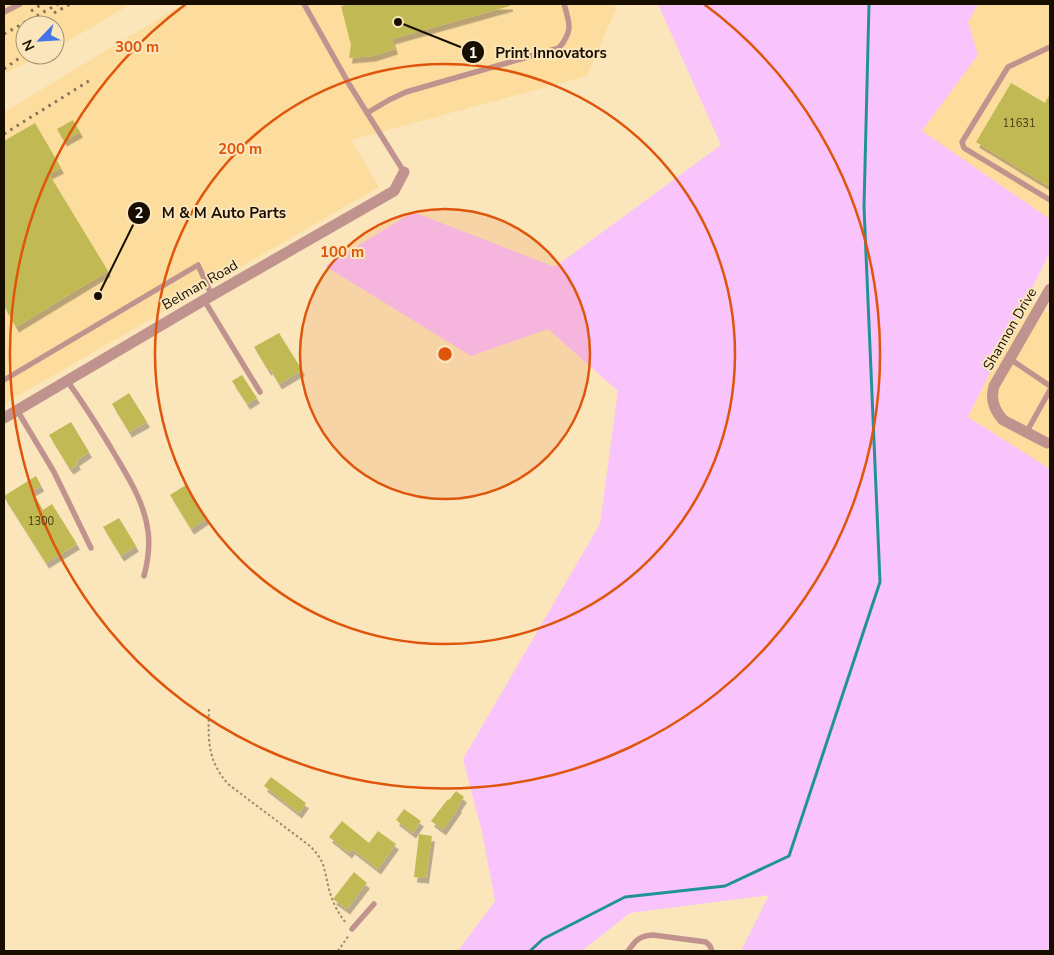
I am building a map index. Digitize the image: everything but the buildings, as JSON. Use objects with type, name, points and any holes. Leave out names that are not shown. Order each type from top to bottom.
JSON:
[{"type":"street","name":"Belman Road","points":[[4,418],[394,191],[404,172]]},
{"type":"street","name":"Shannon Drive","points":[[1049,444],[1003,420],[998,414],[992,399],[993,390],[1050,289]]},
{"type":"lane","points":[[4,12],[20,4]]},
{"type":"lane","points":[[304,4],[349,84],[404,172]]},
{"type":"lane","points":[[367,113],[406,92],[559,48],[567,39],[570,27],[564,4]]},
{"type":"lane","points":[[1050,47],[1008,67],[962,142],[964,148],[1050,200]]},
{"type":"lane","points":[[4,380],[198,265],[208,298],[260,392]]},
{"type":"lane","points":[[1010,359],[1050,386]]},
{"type":"lane","points":[[67,380],[101,432],[139,498],[146,517],[148,532],[148,554],[144,576]]},
{"type":"lane","points":[[1026,433],[1050,390]]},
{"type":"lane","points":[[17,410],[54,472],[91,548]]},
{"type":"lane","points":[[352,929],[374,904]]},
{"type":"lane","points":[[628,951],[640,937],[653,935],[706,942],[712,951]]},
{"type":"path","points":[[209,709],[212,757],[220,775],[228,784],[310,846],[322,862],[336,909],[342,919],[352,929],[338,951]]},
{"type":"shaded area","points":[[4,4],[131,4],[65,43],[65,15],[15,15],[15,65],[22,65],[4,74]]},
{"type":"shaded area","points":[[183,4],[614,4],[616,9],[587,76],[351,140],[379,187],[4,404],[4,112]]},
{"type":"shaded area","points":[[658,4],[978,4],[968,22],[978,55],[922,131],[1050,219],[1050,252],[968,417],[1050,469],[1050,951],[741,951],[769,895],[630,913],[582,951],[458,951],[495,901],[482,832],[463,759],[600,524],[618,391],[548,329],[471,356],[325,266],[413,212],[555,267],[721,145]]},
{"type":"shaded area","points":[[978,4],[1050,4],[1050,219],[921,131],[977,55],[968,22]]},
{"type":"shaded area","points":[[1027,300],[1050,314],[1050,469],[968,417]]},
{"type":"waterway","points":[[530,951],[543,939],[625,897],[725,886],[789,856],[880,582],[864,207],[869,4]]},
{"type":"railway","points":[[31,11],[42,4]]},
{"type":"railway","points":[[4,34],[58,4]]},
{"type":"railway","points":[[54,13],[70,4]]},
{"type":"railway","points":[[4,69],[15,61]]},
{"type":"railway","points":[[4,134],[92,79]]},
{"type":"place","name":"Print Innovators","points":[[398,22]]},
{"type":"place","name":"M & M Auto Parts","points":[[98,296]]}]
